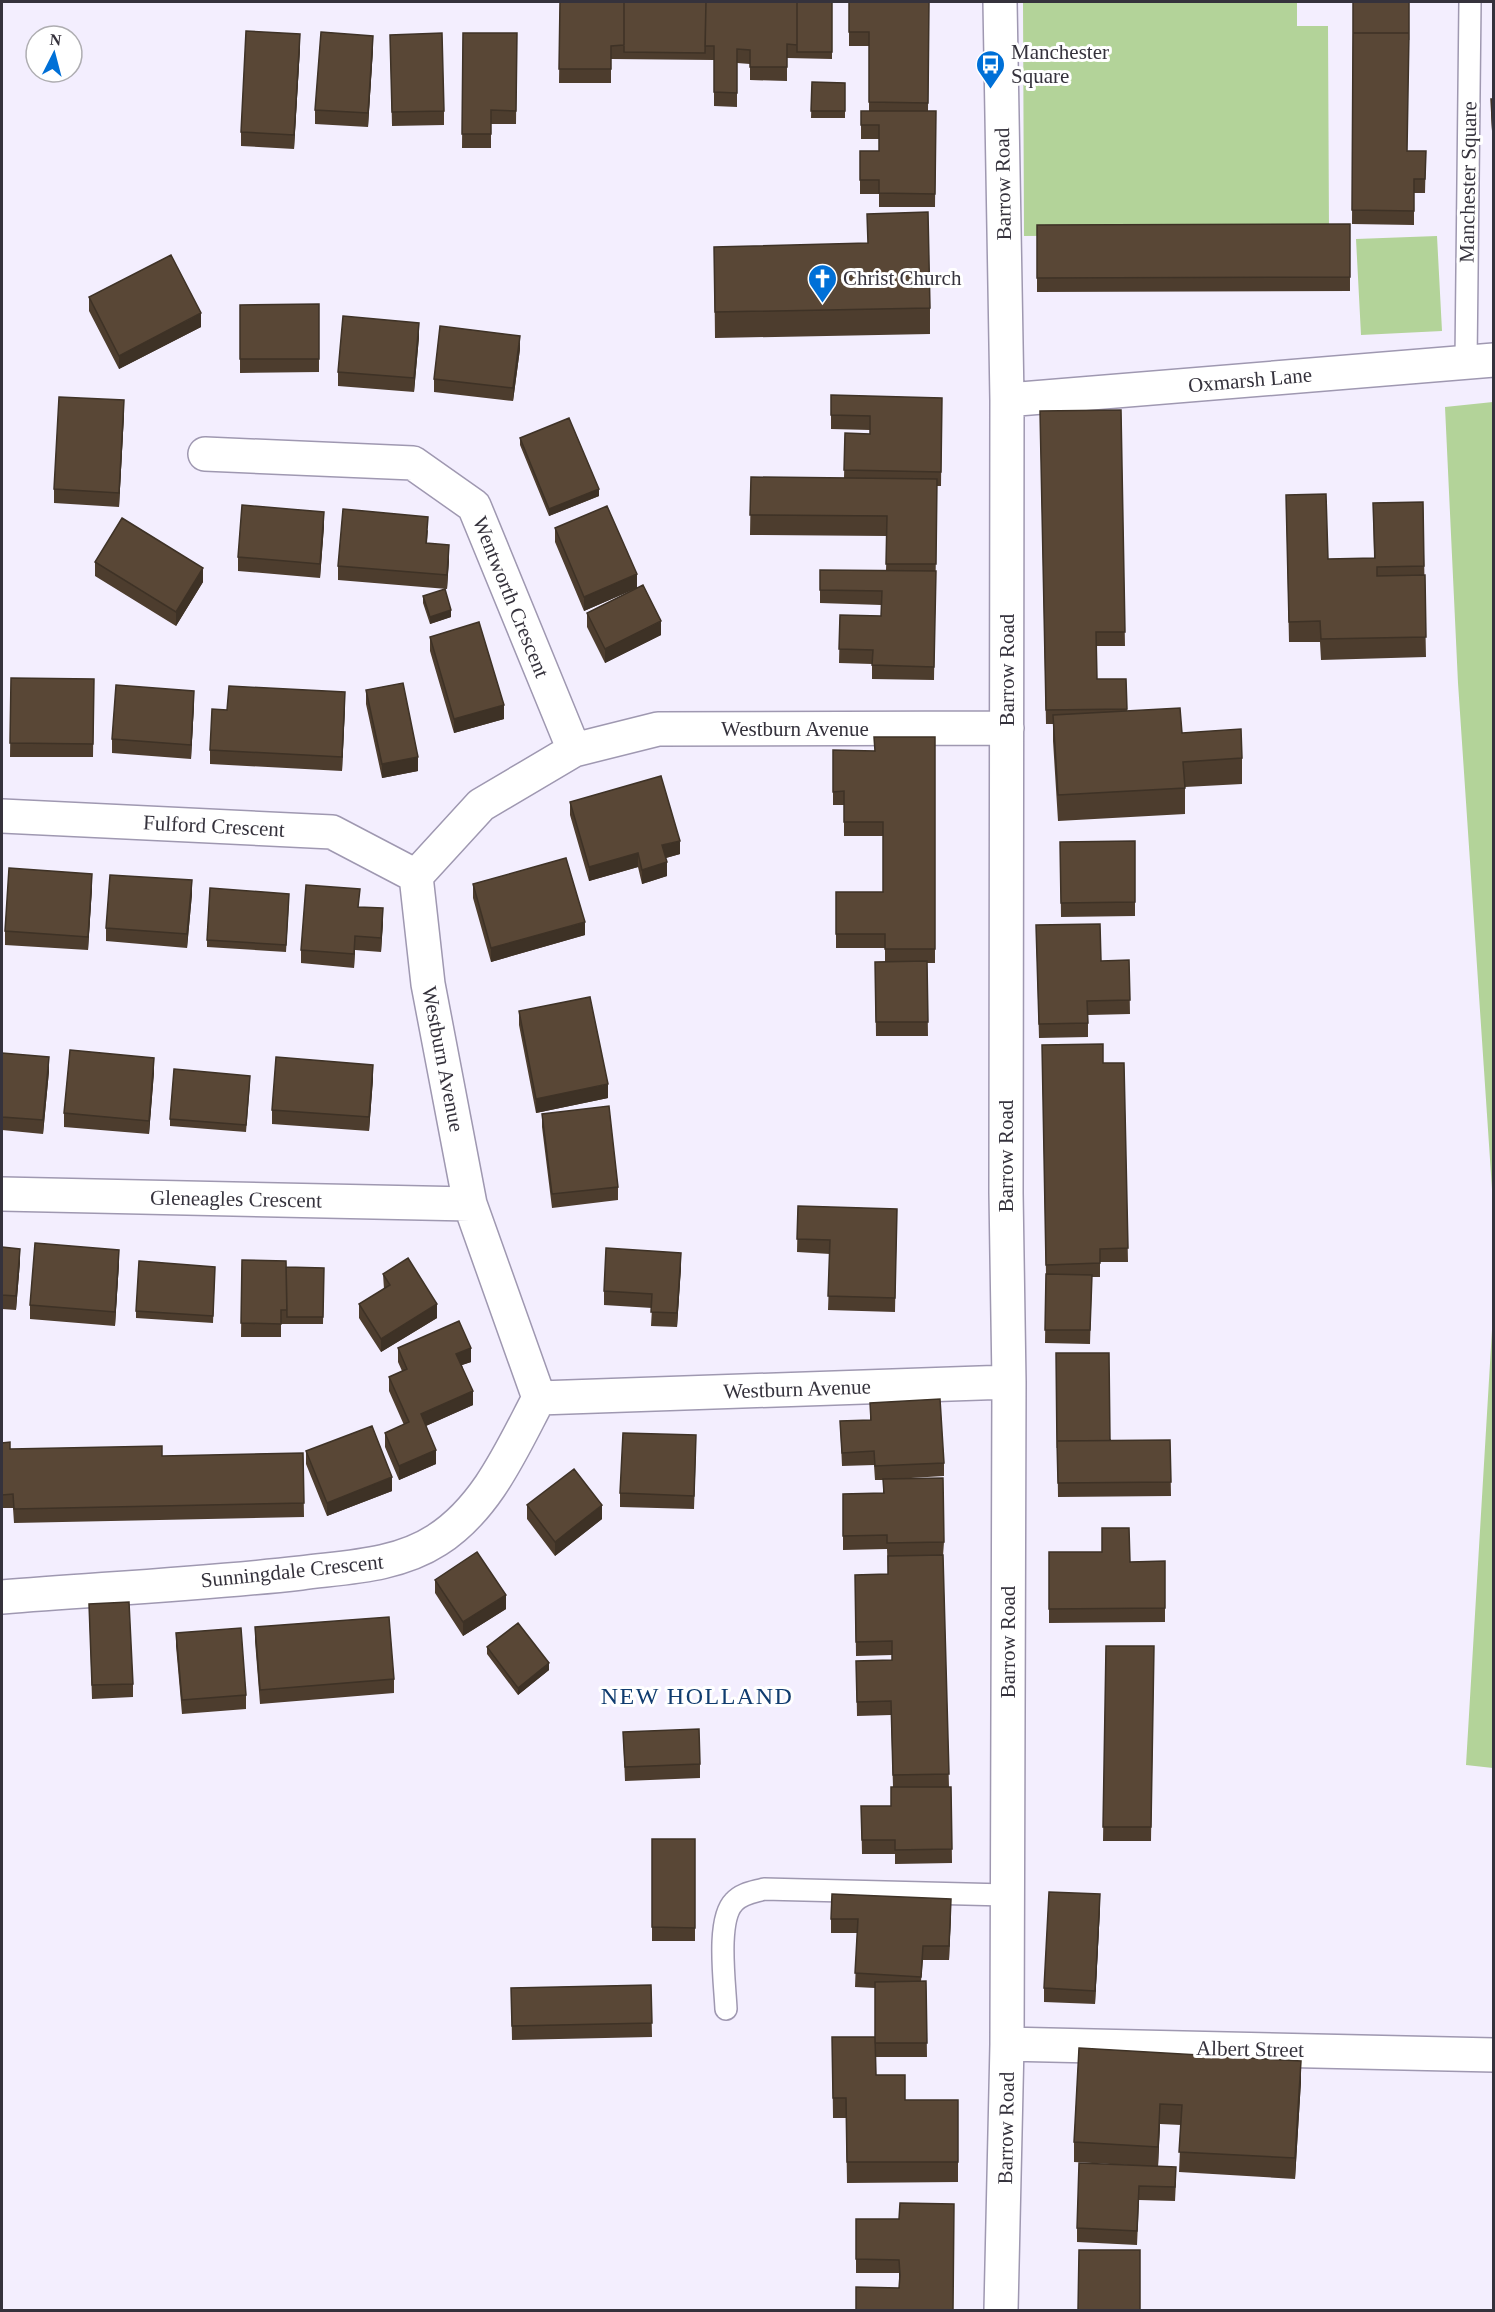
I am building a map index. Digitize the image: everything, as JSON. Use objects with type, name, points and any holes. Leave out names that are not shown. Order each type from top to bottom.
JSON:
[{"type":"street","name":"Barrow Road","points":[[1000,2],[1007,400],[1006,1193],[1009,1382],[1006,1895],[1008,2044],[1001,2310]]},
{"type":"street","name":"Oxmarsh Lane","points":[[1007,400],[1480,361]]},
{"type":"street","name":"Wentworth Crescent","points":[[205,454],[413,463],[474,506],[574,750]]},
{"type":"street","name":"Westburn Avenue","points":[[1007,728],[658,729],[574,750],[481,805],[416,876],[428,984],[470,1204],[539,1398],[1009,1382]]},
{"type":"street","name":"Fulford Crescent","points":[[2,816],[332,832],[416,876]]},
{"type":"street","name":"Gleneagles Crescent","points":[[2,1194],[470,1204]]},
{"type":"street","name":"Sunningdale Crescent","points":[[2,1597],[264,1577],[381,1563],[406,1556],[436,1541],[458,1524],[477,1504],[499,1474],[539,1398]]},
{"type":"street","name":"Albert Street","points":[[1008,2044],[1494,2055]]},
{"type":"lane","name":"Manchester Square","points":[[1470,2],[1480,361]]},
{"type":"lane","points":[[726,2009],[724,1929],[727,1914],[734,1902],[747,1893],[765,1890],[1006,1895]]},
{"type":"green space","points":[[1023,2],[1297,2],[1297,26],[1328,26],[1329,234],[1024,236]]},
{"type":"green space","points":[[1437,236],[1442,331],[1361,335],[1356,239]]},
{"type":"green space","points":[[1494,402],[1493,1204],[1458,683],[1445,407]]},
{"type":"green space","points":[[1493,1313],[1494,1768],[1466,1765]]},
{"type":"building","points":[[560,2],[624,2],[624,45],[611,46],[611,69],[559,69]]},
{"type":"building","points":[[624,2],[706,2],[705,53],[624,52]]},
{"type":"building","points":[[706,2],[797,2],[797,45],[787,44],[787,67],[750,67],[750,50],[737,49],[737,93],[714,92],[714,46],[705,46]]},
{"type":"building","points":[[797,2],[832,2],[832,52],[797,52]]},
{"type":"building","points":[[849,2],[929,2],[928,103],[869,102],[869,32],[849,32]]},
{"type":"building","points":[[1353,2],[1409,2],[1409,33],[1353,33]]},
{"type":"building","points":[[246,31],[300,34],[294,135],[241,132]]},
{"type":"building","points":[[321,32],[373,36],[368,113],[315,110]]},
{"type":"building","points":[[442,33],[444,111],[392,112],[390,35]]},
{"type":"building","points":[[463,33],[517,33],[516,111],[491,110],[491,134],[462,134]]},
{"type":"building","points":[[1353,33],[1409,33],[1407,151],[1426,151],[1425,179],[1414,179],[1414,211],[1352,210]]},
{"type":"building","points":[[812,82],[845,83],[845,111],[811,111]]},
{"type":"building","points":[[1491,99],[1494,99],[1494,153]]},
{"type":"building","points":[[861,111],[936,111],[935,194],[879,193],[879,180],[860,180],[860,151],[879,151],[879,125],[861,125]]},
{"type":"building","name":"Christ Church","points":[[928,212],[930,308],[715,312],[714,247],[868,243],[867,214]]},
{"type":"building","points":[[1350,224],[1350,277],[1037,278],[1037,225]]},
{"type":"building","points":[[171,255],[201,313],[119,356],[89,297]]},
{"type":"building","points":[[319,304],[319,359],[240,359],[240,305]]},
{"type":"building","points":[[343,316],[419,323],[414,378],[338,372]]},
{"type":"building","points":[[440,326],[520,336],[513,388],[434,379]]},
{"type":"building","points":[[831,395],[942,398],[941,472],[844,470],[845,433],[870,434],[870,416],[831,415]]},
{"type":"building","points":[[59,397],[124,400],[119,493],[54,489]]},
{"type":"building","points":[[1121,410],[1125,632],[1096,632],[1097,679],[1126,679],[1127,709],[1046,710],[1040,411]]},
{"type":"building","points":[[569,418],[599,489],[549,509],[520,438]]},
{"type":"building","points":[[751,477],[937,479],[936,564],[886,564],[887,516],[750,515]]},
{"type":"building","points":[[1326,494],[1328,559],[1375,558],[1373,503],[1423,502],[1424,566],[1377,567],[1377,576],[1425,575],[1426,637],[1321,639],[1320,621],[1289,622],[1286,495]]},
{"type":"building","points":[[242,505],[324,512],[320,564],[238,557]]},
{"type":"building","points":[[607,506],[637,574],[584,597],[555,528]]},
{"type":"building","points":[[343,509],[428,517],[426,543],[449,545],[447,575],[338,566]]},
{"type":"building","points":[[122,518],[203,568],[176,612],[95,562]]},
{"type":"building","points":[[820,570],[936,571],[934,667],[872,665],[873,650],[839,649],[840,615],[881,616],[882,591],[820,590]]},
{"type":"building","points":[[643,585],[661,621],[605,649],[587,613]]},
{"type":"building","points":[[445,589],[451,610],[430,617],[423,596]]},
{"type":"building","points":[[479,622],[504,705],[454,719],[430,637]]},
{"type":"building","points":[[11,678],[94,679],[93,744],[10,743]]},
{"type":"building","points":[[403,683],[418,757],[382,764],[366,690]]},
{"type":"building","points":[[116,685],[194,691],[191,745],[112,739]]},
{"type":"building","points":[[229,686],[345,692],[342,757],[210,750],[212,709],[227,710]]},
{"type":"building","points":[[1180,708],[1182,733],[1241,729],[1242,758],[1183,762],[1185,788],[1058,795],[1053,715]]},
{"type":"building","points":[[874,737],[935,737],[935,949],[885,949],[885,934],[836,934],[836,892],[883,892],[883,822],[844,822],[844,791],[833,792],[833,750],[875,751]]},
{"type":"building","points":[[661,776],[680,841],[662,845],[667,862],[642,870],[638,853],[589,867],[570,802]]},
{"type":"building","points":[[1135,841],[1135,902],[1061,903],[1060,842]]},
{"type":"building","points":[[566,858],[585,922],[491,948],[473,884]]},
{"type":"building","points":[[9,868],[92,874],[88,937],[5,931]]},
{"type":"building","points":[[110,875],[192,880],[187,934],[106,928]]},
{"type":"building","points":[[306,885],[360,889],[358,907],[383,908],[381,938],[355,936],[354,954],[301,950]]},
{"type":"building","points":[[210,888],[289,894],[286,945],[207,940]]},
{"type":"building","points":[[1100,924],[1101,961],[1129,960],[1130,1000],[1087,1001],[1088,1023],[1039,1024],[1036,925]]},
{"type":"building","points":[[927,961],[928,1022],[876,1022],[875,962]]},
{"type":"building","points":[[590,997],[608,1084],[536,1099],[519,1011]]},
{"type":"building","points":[[1103,1044],[1103,1063],[1124,1063],[1128,1248],[1100,1249],[1100,1263],[1046,1265],[1042,1045]]},
{"type":"building","points":[[70,1050],[154,1058],[149,1121],[64,1113]]},
{"type":"building","points":[[2,1053],[49,1057],[43,1120],[2,1117]]},
{"type":"building","points":[[276,1057],[373,1065],[369,1117],[272,1110]]},
{"type":"building","points":[[174,1069],[250,1076],[246,1125],[170,1119]]},
{"type":"building","points":[[609,1106],[618,1187],[552,1194],[542,1114]]},
{"type":"building","points":[[798,1206],[897,1209],[895,1298],[828,1296],[830,1240],[797,1239]]},
{"type":"building","points":[[35,1243],[119,1250],[115,1312],[30,1305]]},
{"type":"building","points":[[2,1247],[20,1249],[16,1296],[2,1295]]},
{"type":"building","points":[[606,1248],[681,1253],[677,1313],[651,1312],[652,1294],[604,1291]]},
{"type":"building","points":[[408,1258],[437,1304],[381,1339],[359,1304],[390,1285],[383,1274]]},
{"type":"building","points":[[242,1260],[286,1261],[287,1310],[281,1310],[281,1324],[241,1323]]},
{"type":"building","points":[[139,1261],[215,1267],[213,1316],[136,1311]]},
{"type":"building","points":[[286,1267],[324,1268],[323,1317],[287,1317]]},
{"type":"building","points":[[1046,1274],[1092,1275],[1090,1330],[1045,1330]]},
{"type":"building","points":[[459,1321],[471,1348],[456,1354],[473,1391],[421,1414],[436,1450],[399,1466],[385,1433],[409,1422],[389,1377],[407,1369],[398,1348]]},
{"type":"building","points":[[1056,1353],[1109,1353],[1110,1441],[1057,1441],[1057,1448]]},
{"type":"building","points":[[940,1399],[944,1463],[875,1466],[874,1451],[842,1453],[840,1421],[871,1420],[870,1403]]},
{"type":"building","points":[[372,1426],[392,1477],[327,1503],[306,1451]]},
{"type":"building","points":[[623,1433],[696,1435],[694,1496],[620,1493]]},
{"type":"building","points":[[1170,1440],[1171,1482],[1058,1483],[1057,1441]]},
{"type":"building","points":[[10,1442],[10,1449],[162,1446],[162,1456],[303,1453],[304,1503],[14,1509],[13,1494],[2,1495],[2,1443]]},
{"type":"building","points":[[574,1469],[602,1505],[555,1542],[527,1505]]},
{"type":"building","points":[[943,1478],[944,1542],[887,1543],[887,1535],[843,1536],[843,1494],[884,1493],[883,1479]]},
{"type":"building","points":[[1102,1528],[1129,1528],[1130,1562],[1165,1561],[1165,1608],[1049,1609],[1049,1552],[1102,1552]]},
{"type":"building","points":[[477,1552],[506,1595],[463,1622],[435,1580]]},
{"type":"building","points":[[943,1555],[949,1774],[893,1775],[891,1701],[857,1702],[856,1661],[892,1660],[892,1641],[856,1642],[855,1575],[888,1574],[888,1556]]},
{"type":"building","points":[[129,1602],[133,1684],[92,1685],[89,1604]]},
{"type":"building","points":[[389,1617],[394,1679],[260,1690],[255,1627]]},
{"type":"building","points":[[518,1623],[549,1663],[518,1688],[487,1647]]},
{"type":"building","points":[[241,1628],[246,1695],[182,1700],[176,1633]]},
{"type":"building","points":[[1106,1646],[1154,1646],[1151,1827],[1103,1827]]},
{"type":"building","points":[[699,1729],[700,1764],[625,1767],[623,1732]]},
{"type":"building","points":[[891,1787],[951,1787],[952,1849],[895,1850],[895,1840],[862,1840],[861,1806],[891,1806]]},
{"type":"building","points":[[652,1839],[695,1839],[695,1928],[652,1927]]},
{"type":"building","points":[[1049,1892],[1100,1894],[1095,1991],[1044,1988]]},
{"type":"building","points":[[832,1894],[951,1899],[949,1946],[923,1946],[921,1977],[855,1973],[858,1919],[831,1919]]},
{"type":"building","points":[[926,1981],[927,2043],[875,2043],[875,1982]]},
{"type":"building","points":[[651,1985],[652,2023],[512,2026],[511,1988]]},
{"type":"building","points":[[832,2037],[875,2037],[876,2075],[905,2075],[905,2100],[958,2100],[958,2162],[847,2162],[846,2098],[833,2098]]},
{"type":"building","points":[[1079,2048],[1301,2061],[1295,2158],[1179,2152],[1182,2105],[1160,2104],[1158,2147],[1074,2142]]},
{"type":"building","points":[[1079,2163],[1176,2167],[1175,2187],[1139,2186],[1137,2231],[1077,2228]]},
{"type":"building","points":[[900,2203],[954,2204],[953,2310],[856,2310],[856,2287],[899,2288],[900,2275],[899,2260],[856,2259],[856,2219],[899,2219]]},
{"type":"building","points":[[1079,2250],[1140,2250],[1140,2310],[1078,2310]]},
{"type":"place","name":"Manchester Square","points":[[990,90]]},
{"type":"place","name":"Christ Church","points":[[822,304]]},
{"type":"district","name":"NEW HOLLAND","points":[[697,1696]]}]
